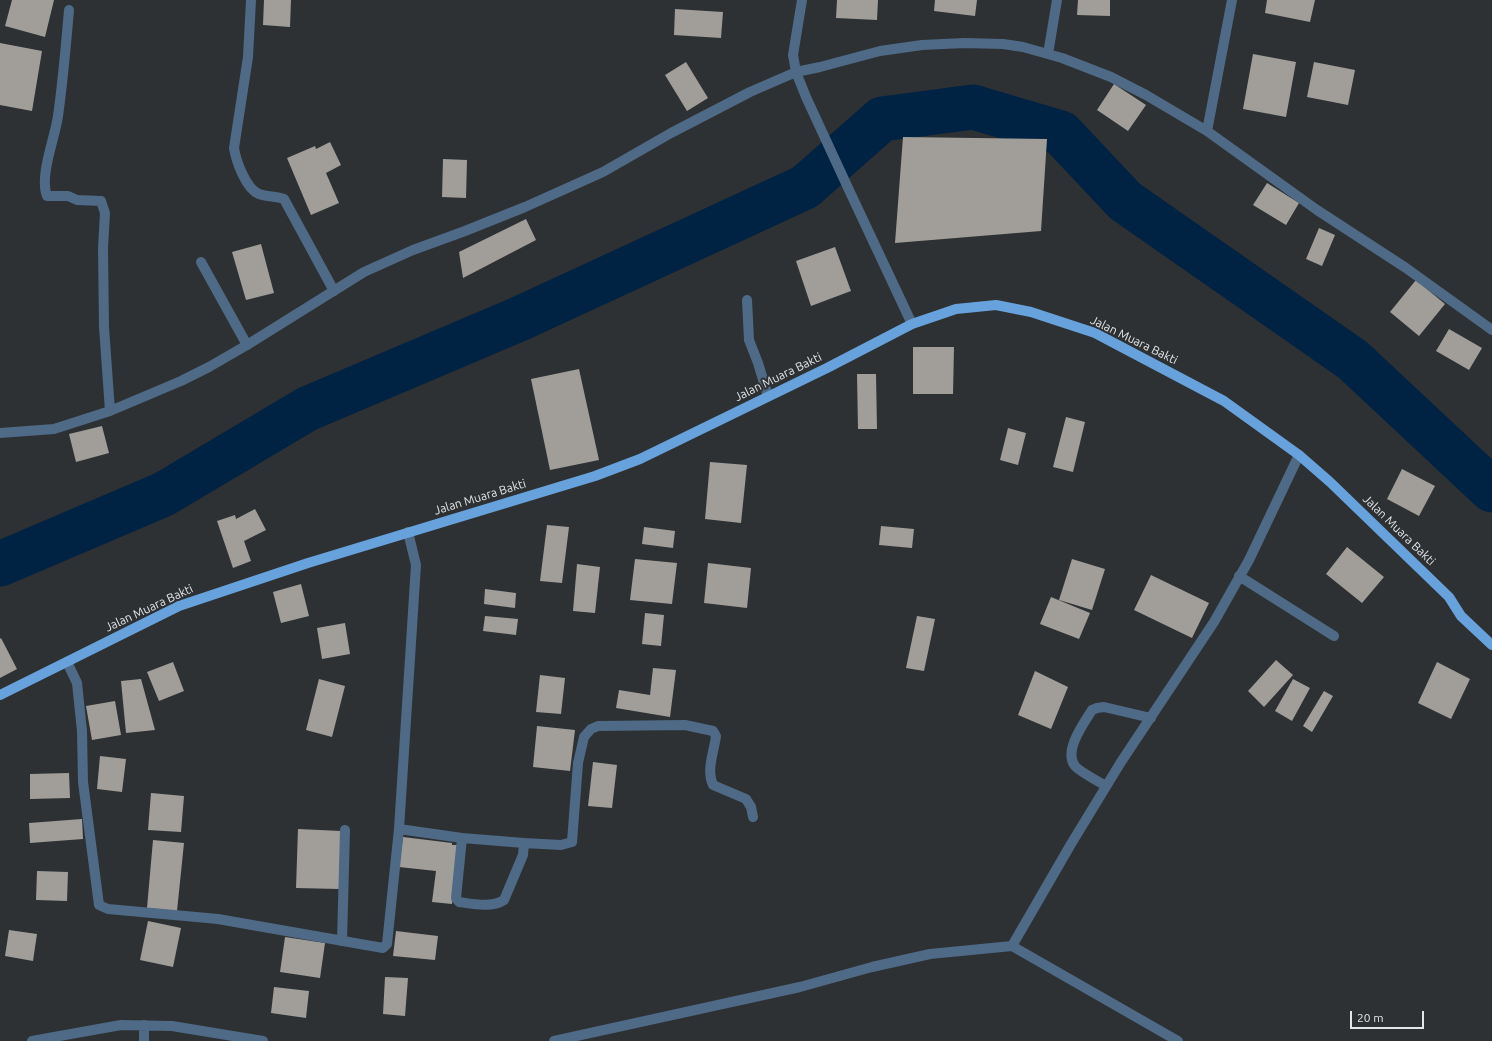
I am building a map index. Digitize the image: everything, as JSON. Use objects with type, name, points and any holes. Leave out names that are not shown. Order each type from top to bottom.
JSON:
[{"type":"main road","name":"Jalan Muara Bakti","points":[[0,695],[179,606],[287,569],[595,476],[634,461],[827,368],[912,324],[956,309],[996,305],[1031,312],[1094,334],[1224,401],[1299,455],[1330,482],[1449,596],[1461,616],[1492,645]]},
{"type":"street","points":[[251,0],[248,57],[234,148],[236,160],[250,189],[257,193],[284,199],[334,291]]},
{"type":"street","points":[[802,0],[793,55],[796,72],[806,97],[912,324]]},
{"type":"street","points":[[1048,54],[1057,0]]},
{"type":"street","points":[[1207,131],[1232,0]]},
{"type":"street","points":[[69,10],[58,117],[44,189],[47,196],[68,196],[77,200],[101,201],[104,205],[104,327],[110,411]]},
{"type":"street","points":[[0,434],[54,429],[110,411],[181,381],[247,345],[364,272],[399,256],[472,229],[603,172],[671,133],[750,92],[796,72],[880,51],[922,45],[1003,44],[1023,47],[1082,65],[1111,77],[1146,95],[1207,131],[1317,210],[1406,268],[1492,330]]},
{"type":"street","points":[[201,262],[247,345]]},
{"type":"street","points":[[747,300],[749,340],[768,396]]},
{"type":"street","points":[[1012,946],[1106,786],[1214,622],[1249,560],[1299,455]]},
{"type":"street","points":[[67,662],[77,683],[82,730],[83,782],[99,905],[108,909],[218,919],[381,948],[386,944],[399,829],[416,565],[408,532]]},
{"type":"street","points":[[1239,576],[1334,636]]},
{"type":"street","points":[[1106,786],[1075,767],[1070,756],[1073,744],[1092,710],[1104,707],[1151,718]]},
{"type":"street","points":[[399,829],[462,838],[524,843],[561,845],[572,842],[578,763],[584,737],[591,729],[598,726],[685,725],[713,731],[716,736],[711,766],[711,780],[713,785],[746,799],[751,807],[753,818]]},
{"type":"street","points":[[342,941],[345,830]]},
{"type":"street","points":[[462,838],[455,890],[456,898],[459,902],[467,903],[494,905],[504,900],[523,855],[524,843]]},
{"type":"street","points":[[554,1041],[800,987],[930,954],[1012,946],[1048,965],[1178,1041]]},
{"type":"street","points":[[32,1041],[121,1025],[172,1026],[263,1041]]},
{"type":"street","points":[[144,1025],[144,1041]]},
{"type":"building","points":[[12,0],[54,0],[45,37],[5,26]]},
{"type":"building","points":[[264,0],[291,0],[290,27],[263,25]]},
{"type":"building","points":[[837,0],[878,0],[877,20],[836,18]]},
{"type":"building","points":[[935,0],[977,0],[975,16],[934,11]]},
{"type":"building","points":[[1078,0],[1110,0],[1110,16],[1077,15]]},
{"type":"building","points":[[1267,0],[1315,0],[1310,22],[1265,13]]},
{"type":"building","points":[[675,9],[723,12],[721,38],[674,35]]},
{"type":"building","points":[[0,43],[42,51],[32,111],[0,105]]},
{"type":"building","points":[[1253,54],[1296,62],[1286,117],[1243,109]]},
{"type":"building","points":[[686,62],[708,98],[687,111],[665,75]]},
{"type":"building","points":[[1314,62],[1355,70],[1348,105],[1307,97]]},
{"type":"building","points":[[1114,84],[1146,105],[1128,131],[1097,110]]},
{"type":"building","points":[[903,137],[1047,139],[1041,231],[895,243]]},
{"type":"building","points":[[330,142],[341,165],[326,173],[339,203],[311,215],[287,158],[315,146],[316,149]]},
{"type":"building","points":[[443,159],[467,160],[466,198],[442,197]]},
{"type":"building","points":[[1267,183],[1299,203],[1286,225],[1253,205]]},
{"type":"building","points":[[526,219],[536,240],[463,278],[459,252]]},
{"type":"building","points":[[1319,228],[1335,235],[1322,266],[1306,259]]},
{"type":"building","points":[[261,244],[274,293],[246,300],[232,252]]},
{"type":"building","points":[[835,247],[851,291],[811,306],[796,261]]},
{"type":"building","points":[[1416,280],[1445,304],[1419,336],[1390,312]]},
{"type":"building","points":[[1449,329],[1482,348],[1469,370],[1436,351]]},
{"type":"building","points":[[913,347],[954,347],[953,394],[913,394]]},
{"type":"building","points":[[579,369],[599,460],[550,470],[531,379]]},
{"type":"building","points":[[857,374],[876,374],[877,429],[858,429]]},
{"type":"building","points":[[1066,417],[1085,422],[1073,472],[1053,467]]},
{"type":"building","points":[[102,426],[109,453],[76,462],[69,434]]},
{"type":"building","points":[[1008,428],[1026,433],[1018,465],[1000,460]]},
{"type":"building","points":[[710,462],[747,465],[741,523],[705,519]]},
{"type":"building","points":[[1402,469],[1435,486],[1419,516],[1387,499]]},
{"type":"building","points":[[255,509],[266,530],[244,541],[251,561],[233,568],[217,521],[235,515],[236,519]]},
{"type":"building","points":[[547,525],[569,527],[562,583],[540,581]]},
{"type":"building","points":[[881,526],[914,529],[912,548],[879,545]]},
{"type":"building","points":[[644,527],[675,531],[673,548],[642,544]]},
{"type":"building","points":[[1347,547],[1384,577],[1362,603],[1326,574]]},
{"type":"building","points":[[635,559],[677,563],[672,604],[630,600]]},
{"type":"building","points":[[1072,559],[1105,569],[1092,610],[1059,600]]},
{"type":"building","points":[[708,563],[751,568],[747,608],[704,603]]},
{"type":"building","points":[[577,564],[600,567],[595,613],[573,611]]},
{"type":"building","points":[[1151,575],[1209,603],[1192,638],[1134,610]]},
{"type":"building","points":[[301,584],[309,616],[281,623],[273,592]]},
{"type":"building","points":[[485,589],[516,593],[515,608],[484,604]]},
{"type":"building","points":[[1051,597],[1090,613],[1079,639],[1040,624]]},
{"type":"building","points":[[645,613],[664,615],[661,646],[642,644]]},
{"type":"building","points":[[485,616],[518,619],[516,635],[483,631]]},
{"type":"building","points":[[917,616],[935,619],[924,671],[906,668]]},
{"type":"building","points":[[345,623],[350,654],[322,659],[317,628]]},
{"type":"building","points":[[1,638],[17,669],[0,678],[0,639]]},
{"type":"building","points":[[1276,660],[1293,675],[1264,707],[1248,691]]},
{"type":"building","points":[[173,662],[184,691],[159,701],[147,672]]},
{"type":"building","points":[[1437,662],[1470,679],[1451,719],[1418,703]]},
{"type":"building","points":[[653,668],[676,670],[670,717],[616,708],[619,690],[650,695]]},
{"type":"building","points":[[1035,671],[1068,687],[1051,729],[1018,715]]},
{"type":"building","points":[[540,675],[565,678],[561,714],[536,712]]},
{"type":"building","points":[[141,679],[155,730],[126,733],[121,681]]},
{"type":"building","points":[[319,679],[345,686],[332,737],[306,730]]},
{"type":"building","points":[[1293,679],[1310,688],[1292,721],[1275,711]]},
{"type":"building","points":[[1324,691],[1333,696],[1312,732],[1303,726]]},
{"type":"building","points":[[115,701],[121,735],[92,740],[86,706]]},
{"type":"building","points":[[537,726],[575,730],[570,771],[533,767]]},
{"type":"building","points":[[100,756],[126,759],[122,792],[97,789]]},
{"type":"building","points":[[593,762],[617,765],[612,808],[588,806]]},
{"type":"building","points":[[69,773],[70,798],[30,799],[30,774]]},
{"type":"building","points":[[151,793],[184,796],[181,832],[148,830]]},
{"type":"building","points":[[82,819],[83,839],[30,843],[29,823]]},
{"type":"building","points":[[298,829],[341,831],[339,889],[296,888]]},
{"type":"building","points":[[403,837],[458,845],[452,904],[432,902],[436,871],[399,867]]},
{"type":"building","points":[[153,840],[184,843],[177,911],[147,908]]},
{"type":"building","points":[[37,871],[68,872],[67,901],[36,900]]},
{"type":"building","points":[[148,921],[181,928],[173,967],[140,960]]},
{"type":"building","points":[[9,930],[37,934],[33,961],[5,956]]},
{"type":"building","points":[[396,931],[438,936],[435,960],[393,956]]},
{"type":"building","points":[[285,937],[325,943],[320,978],[280,972]]},
{"type":"building","points":[[385,977],[408,978],[405,1016],[383,1014]]},
{"type":"building","points":[[274,987],[309,991],[306,1018],[271,1013]]},
{"type":"waterway","points":[[0,564],[164,494],[307,409],[519,319],[805,187],[882,119],[973,107],[1061,133],[1125,201],[1353,360],[1492,490]]}]
